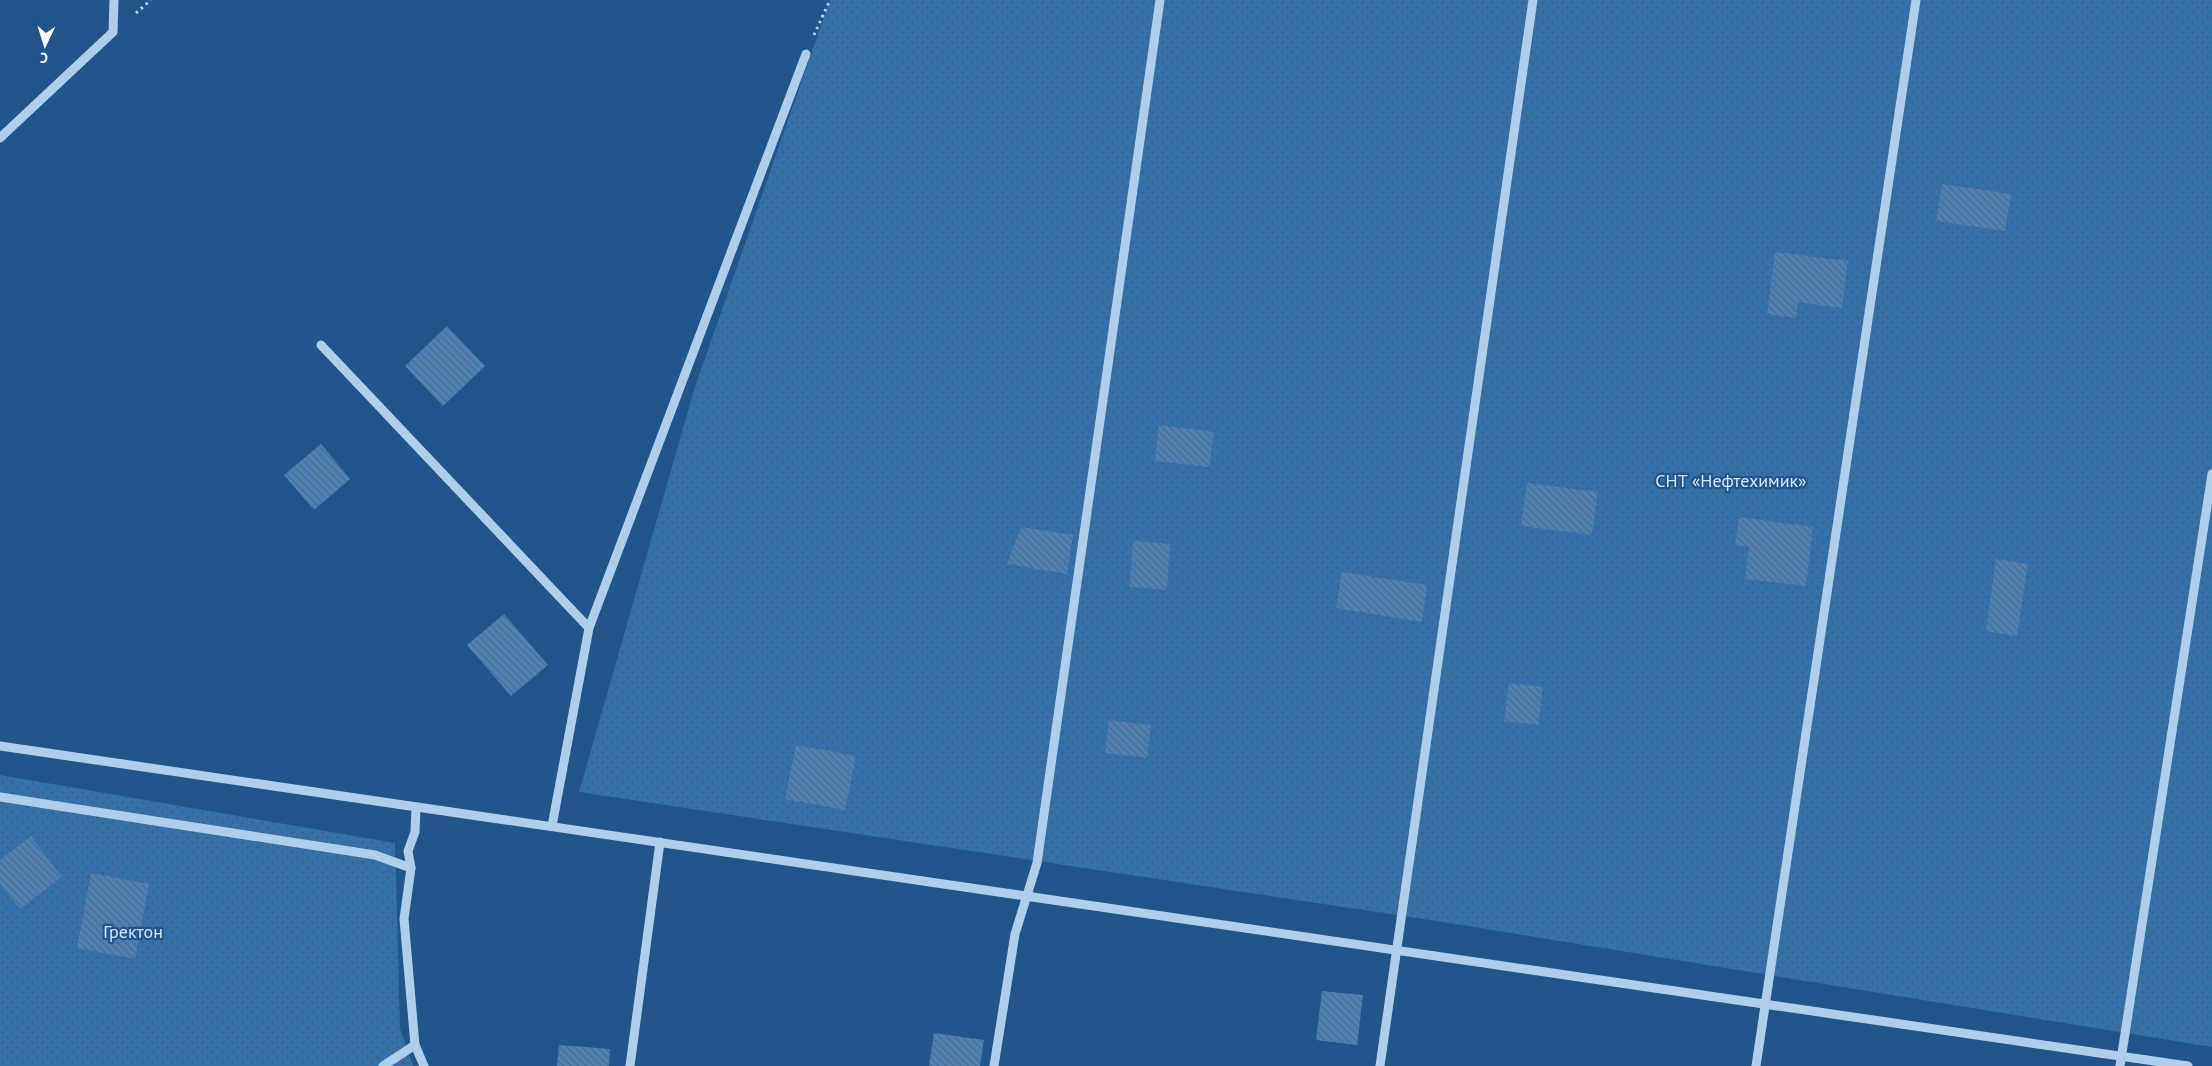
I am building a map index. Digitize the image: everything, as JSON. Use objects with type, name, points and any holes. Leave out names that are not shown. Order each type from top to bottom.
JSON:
[{"type":"street","points":[[0,138],[113,32],[114,0]]},
{"type":"street","points":[[994,1066],[1014,934],[1037,863],[1160,0]]},
{"type":"street","points":[[1380,1066],[1533,0]]},
{"type":"street","points":[[1756,1066],[1767,1004],[1916,0]]},
{"type":"street","points":[[552,826],[589,628],[806,54]]},
{"type":"street","points":[[321,345],[589,628]]},
{"type":"street","points":[[2120,1066],[2212,474]]},
{"type":"street","points":[[0,746],[2188,1066]]},
{"type":"street","points":[[0,797],[374,855],[411,868]]},
{"type":"street","points":[[416,807],[415,832],[408,852],[411,868],[404,919],[415,1045],[424,1066]]},
{"type":"street","points":[[630,1066],[660,842]]},
{"type":"street","points":[[383,1066],[415,1045]]},
{"type":"path","points":[[806,54],[830,0]]},
{"type":"green space","name":"СНТ «Нефтехимик»","points":[[830,0],[2212,0],[2212,1047],[1437,921],[579,792],[694,390]]},
{"type":"green space","name":"Гректон","points":[[0,775],[395,843],[400,1029],[413,1066],[0,1066]]},
{"type":"building","points":[[1942,184],[2011,194],[2005,231],[1936,221]]},
{"type":"building","points":[[1775,252],[1848,261],[1842,308],[1798,302],[1796,318],[1767,314]]},
{"type":"building","points":[[447,326],[485,366],[443,406],[405,366]]},
{"type":"building","points":[[1159,425],[1214,432],[1209,467],[1155,461]]},
{"type":"building","points":[[321,444],[350,479],[314,510],[284,475]]},
{"type":"building","points":[[1527,483],[1598,492],[1592,535],[1521,526]]},
{"type":"building","points":[[1739,517],[1813,527],[1806,586],[1745,579],[1749,547],[1735,545]]},
{"type":"building","points":[[1021,527],[1073,535],[1067,574],[1007,564]]},
{"type":"building","points":[[1133,541],[1170,544],[1167,590],[1130,587]]},
{"type":"building","points":[[1996,559],[2028,564],[2017,636],[1986,631]]},
{"type":"building","points":[[1342,572],[1427,585],[1422,622],[1336,608]]},
{"type":"building","points":[[504,614],[548,665],[511,696],[467,645]]},
{"type":"building","points":[[1509,683],[1543,687],[1538,725],[1504,721]]},
{"type":"building","points":[[1109,720],[1151,725],[1147,758],[1105,753]]},
{"type":"building","points":[[796,745],[856,756],[845,810],[785,799]]},
{"type":"building","points":[[31,836],[62,877],[20,909],[0,884],[0,860]]},
{"type":"building","points":[[91,873],[149,884],[135,959],[77,948]]},
{"type":"building","points":[[1322,991],[1363,995],[1357,1045],[1316,1040]]},
{"type":"building","points":[[934,1033],[984,1040],[980,1066],[929,1066]]},
{"type":"building","points":[[559,1045],[610,1049],[609,1066],[557,1066]]}]
